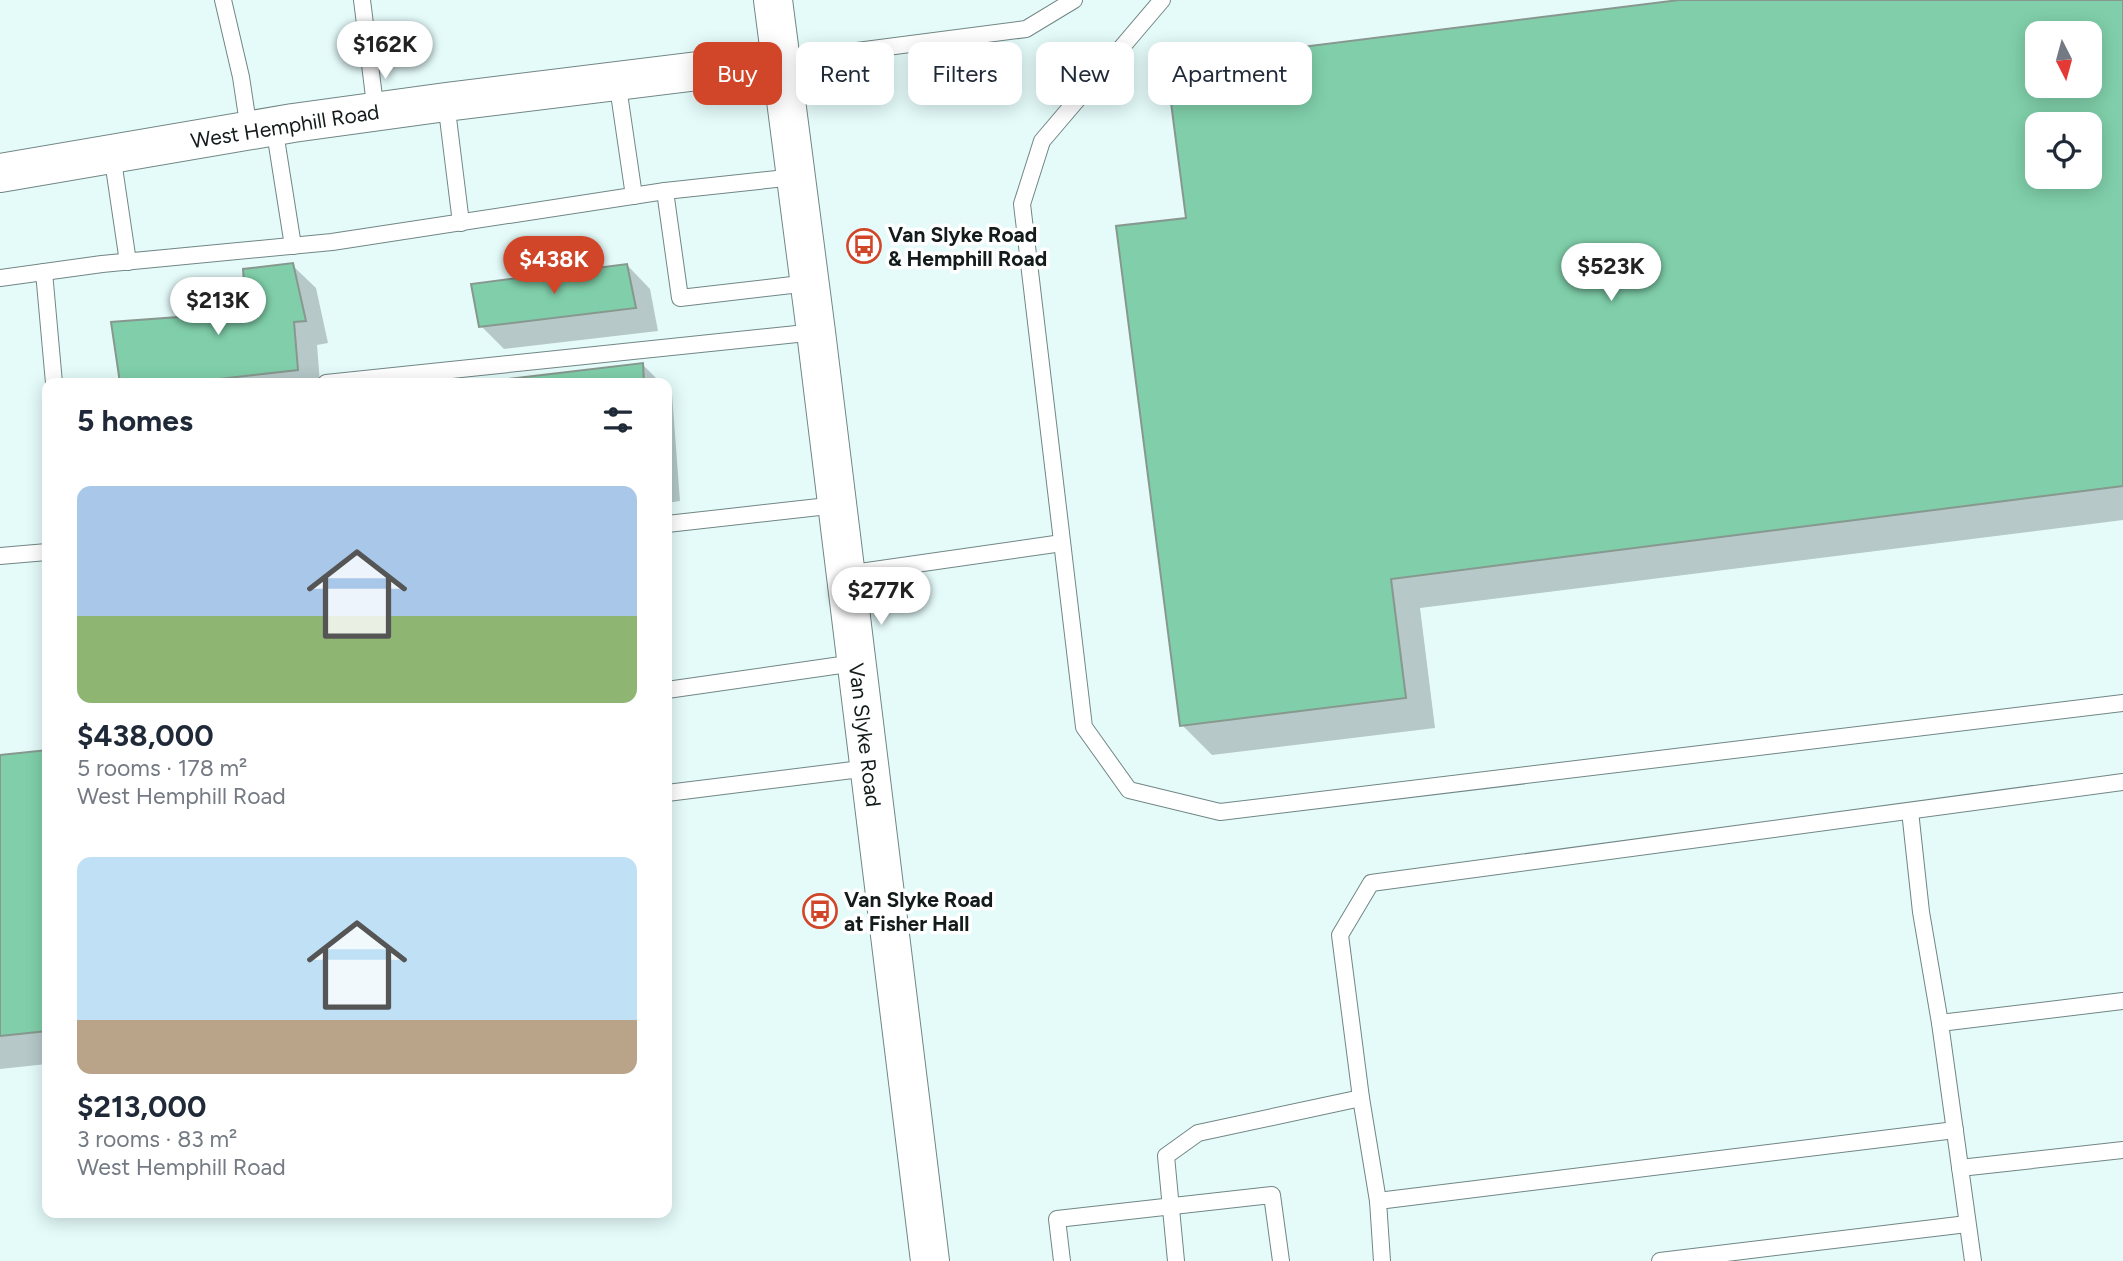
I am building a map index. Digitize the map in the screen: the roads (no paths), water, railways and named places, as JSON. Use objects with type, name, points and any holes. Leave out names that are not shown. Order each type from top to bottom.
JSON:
[{"type":"street","name":"Van Slyke Road","points":[[773,0],[778,42]]},
{"type":"street","name":"West Hemphill Road","points":[[0,173],[261,128],[693,71]]},
{"type":"street","name":"Van Slyke Road","points":[[782,76],[930,1261]]},
{"type":"lane","points":[[223,0],[241,77],[261,128],[293,246]]},
{"type":"lane","points":[[362,0],[376,113]]},
{"type":"lane","points":[[782,61],[1026,29],[1074,0]]},
{"type":"lane","points":[[1162,0],[1042,141],[1022,204],[1084,727],[1129,790],[1220,812],[2123,703]]},
{"type":"lane","points":[[617,80],[634,196]]},
{"type":"lane","points":[[446,102],[460,223]]},
{"type":"lane","points":[[112,154],[128,262]]},
{"type":"lane","points":[[0,278],[128,262],[332,242],[665,191],[795,177]]},
{"type":"lane","points":[[665,191],[680,298],[809,283]]},
{"type":"lane","points":[[44,272],[54,378]]},
{"type":"lane","points":[[374,378],[816,332]]},
{"type":"lane","points":[[672,523],[837,505]]},
{"type":"lane","points":[[846,574],[1062,543]]},
{"type":"lane","points":[[0,556],[42,552]]},
{"type":"lane","points":[[672,689],[855,663]]},
{"type":"lane","points":[[672,792],[869,768]]},
{"type":"lane","points":[[1382,1261],[1378,1201],[1339,935],[1371,883],[2123,782]]},
{"type":"lane","points":[[1910,811],[1921,912],[1940,1023],[1973,1261]]},
{"type":"lane","points":[[1940,1023],[2123,1001]]},
{"type":"lane","points":[[1176,1261],[1166,1156],[1198,1133],[1361,1098]]},
{"type":"lane","points":[[1378,1201],[1955,1130]]},
{"type":"lane","points":[[1960,1168],[2123,1150]]},
{"type":"lane","points":[[1062,1261],[1057,1219],[1272,1195],[1281,1261]]},
{"type":"lane","points":[[1660,1261],[1967,1224]]},
{"type":"place","name":"Van Slyke Road & Hemphill Road","points":[[864,246]]},
{"type":"place","name":"Van Slyke Road at Fisher Hall","points":[[820,911]]}]
